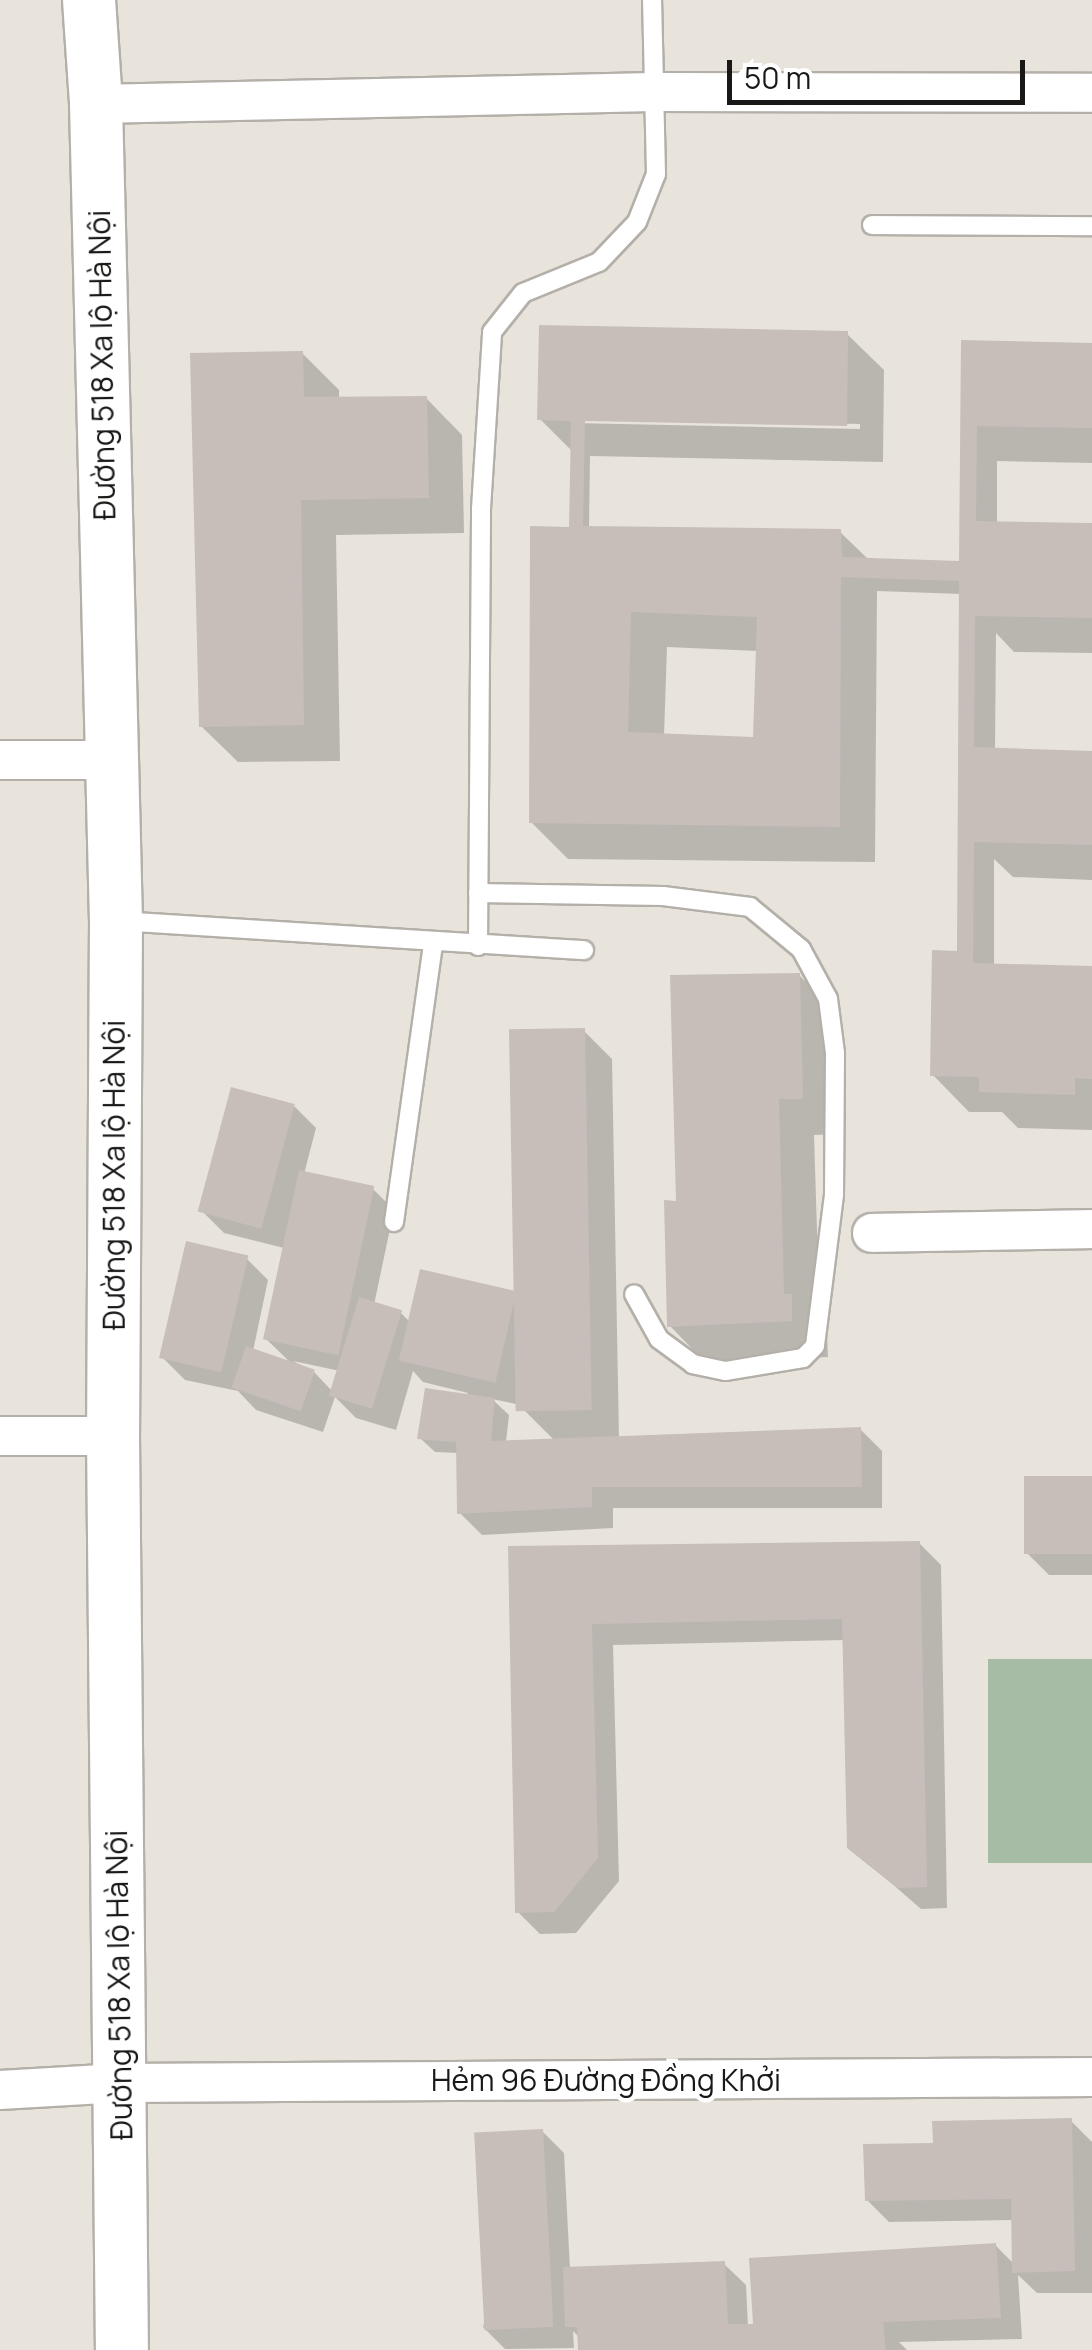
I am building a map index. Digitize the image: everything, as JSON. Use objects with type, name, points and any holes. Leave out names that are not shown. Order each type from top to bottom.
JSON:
[{"type":"street","name":"Đường 518 Xa lộ Hà Nội","points":[[90,0],[96,104],[116,921],[113,1436],[122,2350]]},
{"type":"street","points":[[96,104],[653,92],[1092,92]]},
{"type":"street","points":[[0,760],[112,760]]},
{"type":"street","points":[[872,1233],[1092,1229]]},
{"type":"street","points":[[0,1436],[113,1436]]},
{"type":"street","name":"Hẻm 96 Đường Đồng Khởi","points":[[0,2090],[120,2083],[1092,2077]]},
{"type":"lane","points":[[478,946],[481,510],[492,332],[523,293],[599,262],[637,222],[656,174],[652,0]]},
{"type":"lane","points":[[872,226],[1092,226]]},
{"type":"lane","points":[[478,893],[663,896],[750,906],[801,949],[828,998],[835,1053],[834,1195],[815,1346],[803,1358],[725,1371],[693,1364],[659,1339],[634,1294]]},
{"type":"lane","points":[[116,921],[433,944],[584,950]]},
{"type":"lane","points":[[394,1222],[433,944]]},
{"type":"green space","points":[[988,1659],[1092,1659],[1092,1863],[988,1863]]},
{"type":"building","points":[[539,325],[848,331],[847,426],[585,421],[583,526],[841,529],[842,557],[959,561],[961,340],[1092,343],[1092,428],[977,426],[976,521],[1092,523],[1092,618],[975,616],[974,747],[1092,751],[1092,845],[974,842],[973,963],[1092,966],[1092,1079],[1075,1078],[1075,1095],[979,1092],[979,1077],[930,1076],[932,950],[957,951],[959,581],[841,577],[840,827],[529,823],[530,526],[569,527],[571,421],[537,420]],"holes":[[[631,612],[757,617],[753,737],[628,732]]]},
{"type":"building","points":[[303,351],[304,397],[427,396],[429,498],[301,500],[304,725],[199,727],[190,353]]},
{"type":"building","points":[[800,973],[803,1099],[779,1099],[784,1294],[792,1294],[792,1321],[667,1327],[664,1200],[676,1201],[670,975]]},
{"type":"building","points":[[585,1028],[592,1410],[516,1411],[509,1029]]},
{"type":"building","points":[[231,1087],[295,1104],[261,1229],[198,1212]]},
{"type":"building","points":[[299,1170],[374,1186],[338,1355],[263,1339]]},
{"type":"building","points":[[186,1241],[248,1255],[221,1372],[159,1358]]},
{"type":"building","points":[[420,1269],[516,1291],[495,1383],[399,1361]]},
{"type":"building","points":[[359,1297],[402,1310],[372,1409],[329,1395]]},
{"type":"building","points":[[246,1346],[315,1370],[301,1411],[232,1388]]},
{"type":"building","points":[[425,1388],[495,1398],[491,1441],[861,1427],[862,1487],[592,1487],[592,1507],[457,1514],[456,1442],[417,1439]]},
{"type":"building","points":[[1024,1476],[1092,1476],[1092,1554],[1024,1554]]},
{"type":"building","points":[[920,1541],[927,1887],[897,1888],[847,1848],[842,1619],[592,1624],[598,1858],[554,1912],[515,1913],[508,1546]]},
{"type":"building","points":[[1072,2118],[1075,2271],[1012,2273],[1011,2199],[865,2201],[863,2144],[933,2143],[932,2121]]},
{"type":"building","points":[[543,2129],[553,2327],[484,2330],[474,2133]]},
{"type":"building","points":[[996,2243],[1001,2318],[883,2322],[886,2350],[578,2350],[577,2327],[565,2327],[563,2267],[725,2261],[728,2324],[753,2324],[749,2258]]}]
